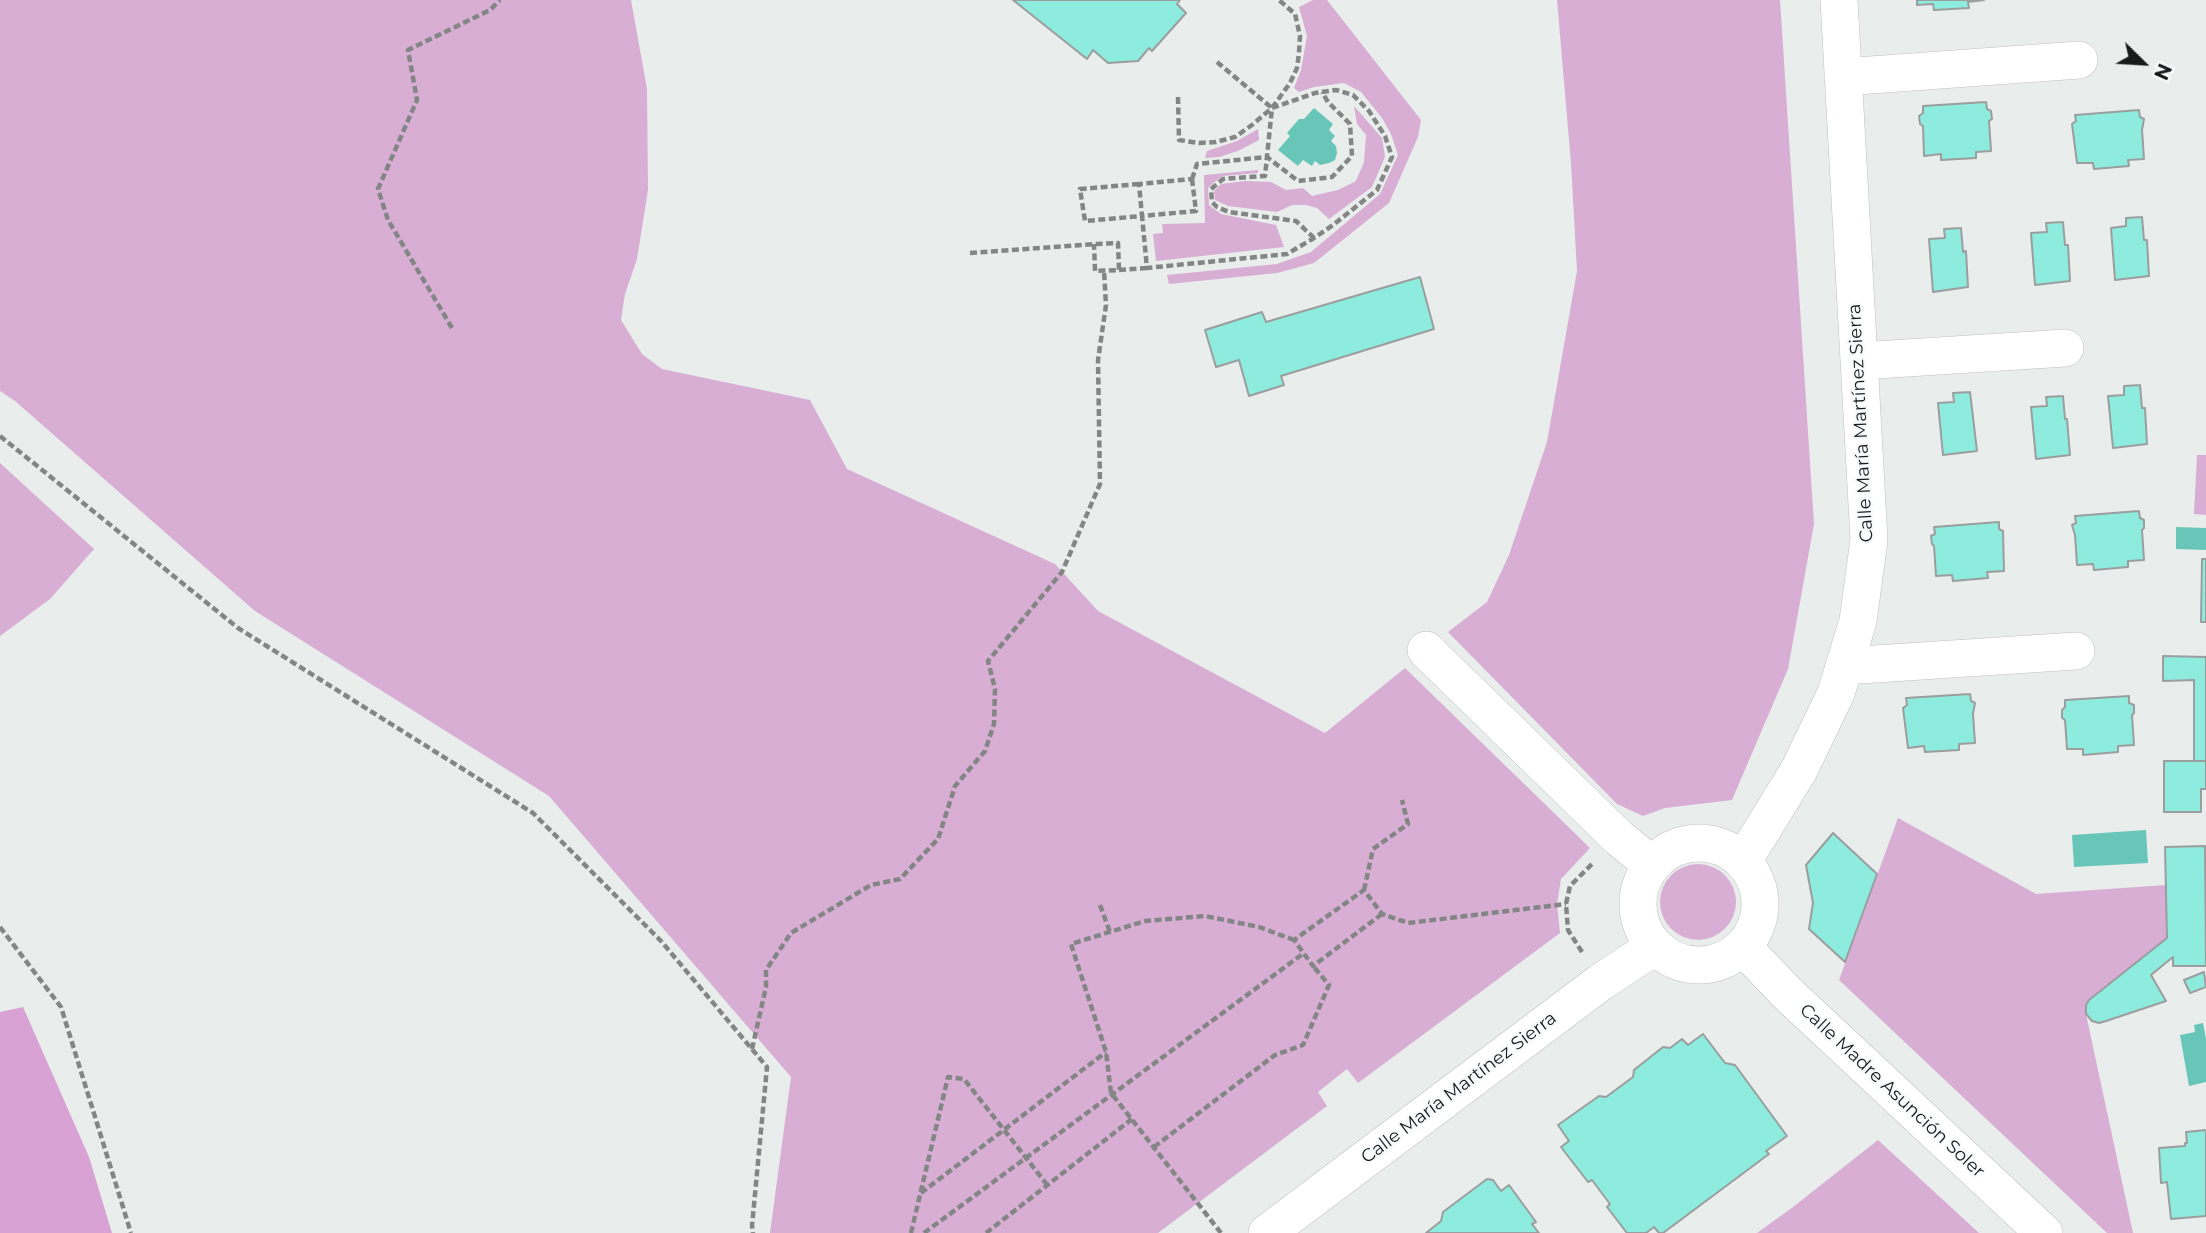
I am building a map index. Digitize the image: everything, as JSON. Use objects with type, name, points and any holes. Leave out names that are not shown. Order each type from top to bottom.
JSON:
[{"type":"street","name":"Calle María Martínez Sierra","points":[[1743,861],[1779,798],[1799,770],[1836,693],[1858,621],[1869,540],[1839,0]]},
{"type":"street","points":[[1843,77],[2079,60]]},
{"type":"street","points":[[1859,361],[2065,348]]},
{"type":"street","points":[[1426,650],[1619,838],[1651,864]]},
{"type":"street","points":[[1844,666],[2076,651]]},
{"type":"street","points":[[1707,842],[1726,849],[1743,861],[1754,876],[1760,894],[1760,913],[1754,932],[1743,947],[1727,959],[1708,965],[1689,965],[1670,959],[1654,947],[1643,932],[1637,897],[1642,879],[1651,864],[1667,851],[1686,843],[1707,842]]},
{"type":"street","name":"Calle María Martínez Sierra","points":[[1267,1233],[1601,982],[1654,947]]},
{"type":"street","name":"Calle Madre Asunción Soler","points":[[1743,947],[1788,994],[2044,1233]]},
{"type":"path","points":[[452,328],[388,220],[378,189],[417,100],[408,50],[490,10],[500,0]]},
{"type":"path","points":[[1178,97],[1179,140],[1199,143],[1216,142],[1235,136],[1272,108],[1290,83],[1297,68],[1299,53],[1300,36],[1295,14],[1279,0]]},
{"type":"path","points":[[1217,62],[1272,108]]},
{"type":"path","points":[[1094,244],[1095,271],[1287,254],[1333,225],[1377,190],[1392,157],[1385,136],[1369,111],[1353,95],[1336,90],[1322,92],[1272,108]]},
{"type":"path","points":[[1192,179],[1080,189],[1085,221],[1196,211],[1192,179],[1197,164],[1267,157],[1298,181],[1332,177],[1352,156],[1350,124],[1322,92]]},
{"type":"path","points":[[1272,108],[1265,176],[1223,179],[1211,189],[1212,202],[1229,212],[1296,221],[1314,238]]},
{"type":"path","points":[[1139,184],[1147,268]]},
{"type":"path","points":[[970,253],[1118,243],[1119,270]]},
{"type":"path","points":[[752,1049],[766,987],[766,970],[791,933],[871,885],[900,879],[938,839],[955,786],[985,751],[994,724],[995,689],[988,662],[1062,572],[1100,484],[1098,360],[1106,305],[1104,271]]},
{"type":"path","points":[[0,436],[238,628],[533,813],[661,941],[767,1067],[753,1233]]},
{"type":"path","points":[[1294,940],[1364,890],[1373,849],[1408,824],[1402,800]]},
{"type":"path","points":[[1601,982],[1568,930],[1566,904],[1570,886],[1619,838]]},
{"type":"path","points":[[1364,890],[1382,914],[1408,923],[1566,904]]},
{"type":"path","points":[[1100,905],[1110,932]]},
{"type":"path","points":[[1313,966],[1382,914]]},
{"type":"path","points":[[1154,1147],[1275,1055],[1303,1045],[1329,985],[1294,940],[1259,927],[1205,916],[1145,920],[1071,944],[1106,1052],[1111,1094],[1221,1233]]},
{"type":"path","points":[[0,927],[61,1007],[131,1233]]},
{"type":"path","points":[[924,1233],[1304,953]]},
{"type":"path","points":[[920,1193],[1106,1052]]},
{"type":"path","points":[[911,1233],[948,1077],[964,1079],[1048,1186]]},
{"type":"path","points":[[986,1233],[1132,1119]]},
{"type":"shaded area","points":[[0,0],[631,0],[647,89],[648,190],[637,259],[625,294],[621,320],[642,354],[662,369],[810,400],[847,469],[1055,564],[1098,611],[1325,733],[1405,668],[1590,848],[1561,879],[1557,904],[1560,933],[1358,1083],[1347,1069],[1318,1092],[1327,1106],[1158,1233],[770,1233],[791,1077],[549,796],[255,611],[15,401],[0,391]]},
{"type":"shaded area","points":[[1313,0],[1327,0],[1421,120],[1418,137],[1389,203],[1314,263],[1277,273],[1169,284],[1167,275],[1277,264],[1311,252],[1380,194],[1398,155],[1382,118],[1361,92],[1344,83],[1299,92],[1294,88],[1301,70],[1307,36],[1299,7]]},
{"type":"shaded area","points":[[1557,0],[1780,0],[1814,524],[1788,669],[1732,800],[1665,808],[1643,816],[1617,804],[1448,632],[1487,602],[1509,555],[1547,442],[1577,271]]},
{"type":"shaded area","points":[[1354,106],[1382,138],[1385,157],[1372,187],[1329,219],[1317,208],[1306,205],[1292,205],[1277,212],[1228,206],[1215,200],[1214,191],[1221,184],[1271,182],[1286,190],[1303,188],[1312,196],[1338,190],[1356,181],[1364,162],[1366,135],[1357,124]]},
{"type":"shaded area","points":[[1314,108],[1333,124],[1329,130],[1335,136],[1331,141],[1336,146],[1337,153],[1335,160],[1329,163],[1320,165],[1315,161],[1312,166],[1303,160],[1298,166],[1278,150],[1299,119],[1304,119]]},
{"type":"shaded area","points":[[1258,129],[1259,140],[1238,151],[1205,158],[1207,151],[1237,141]]},
{"type":"shaded area","points":[[1258,170],[1258,173],[1223,176],[1213,183],[1208,188],[1209,205],[1221,214],[1276,225],[1284,247],[1156,261],[1153,234],[1163,233],[1162,224],[1205,223],[1204,175]]},
{"type":"shaded area","points":[[2197,455],[2206,455],[2206,515],[2194,514]]},
{"type":"shaded area","points":[[0,463],[94,549],[50,599],[0,636]]},
{"type":"shaded area","points":[[2176,527],[2206,528],[2206,550],[2176,549]]},
{"type":"shaded area","points":[[1898,818],[2036,894],[2166,885],[2167,938],[2086,1005],[2133,1233],[2107,1233],[1839,980]]},
{"type":"shaded area","points":[[2146,830],[2148,863],[2074,867],[2072,835]]},
{"type":"shaded area","points":[[1698,864],[1713,867],[1725,875],[1733,887],[1736,902],[1733,917],[1725,929],[1713,937],[1698,940],[1683,937],[1671,929],[1663,917],[1660,902],[1663,887],[1671,875],[1683,867]]},
{"type":"shaded area","points":[[23,1007],[89,1157],[112,1233],[0,1233],[0,1012]]},
{"type":"shaded area","points":[[2203,1023],[2206,1039],[2206,1082],[2189,1086],[2180,1035],[2195,1032],[2194,1025]]},
{"type":"shaded area","points":[[1878,1140],[1979,1233],[1757,1233],[1793,1207]]},
{"type":"building","points":[[1013,0],[1180,0],[1177,4],[1186,13],[1152,51],[1149,48],[1138,61],[1108,63],[1093,50],[1087,59]]},
{"type":"building","points":[[1917,0],[1984,0],[1968,2],[1969,8],[1934,10],[1933,4],[1917,5]]},
{"type":"building","points":[[1986,102],[1992,119],[1989,121],[1991,151],[1976,152],[1976,158],[1941,160],[1941,154],[1924,156],[1923,126],[1919,116],[1923,113],[1923,106]]},
{"type":"building","points":[[2139,110],[2140,117],[2144,119],[2144,159],[2128,160],[2129,166],[2094,169],[2093,163],[2077,163],[2072,124],[2076,121],[2075,115]]},
{"type":"building","points":[[2142,217],[2144,240],[2147,240],[2149,276],[2115,280],[2111,228],[2126,226],[2126,218]]},
{"type":"building","points":[[2063,222],[2065,245],[2068,245],[2070,281],[2035,285],[2031,233],[2047,232],[2046,223]]},
{"type":"building","points":[[1961,228],[1963,252],[1966,251],[1968,287],[1933,292],[1929,239],[1945,238],[1944,229]]},
{"type":"building","points":[[1420,277],[1434,329],[1281,376],[1284,385],[1249,396],[1239,360],[1216,367],[1205,330],[1262,312],[1266,322]]},
{"type":"building","points":[[2140,385],[2142,408],[2145,408],[2147,444],[2113,448],[2108,396],[2124,395],[2124,386]]},
{"type":"building","points":[[1970,392],[1977,451],[1943,455],[1938,403],[1954,402],[1953,393]]},
{"type":"building","points":[[2063,396],[2070,455],[2036,459],[2031,407],[2047,406],[2046,397]]},
{"type":"building","points":[[2139,511],[2140,518],[2144,520],[2144,560],[2128,561],[2128,567],[2094,570],[2093,564],[2077,565],[2072,525],[2076,523],[2075,516]]},
{"type":"building","points":[[1999,522],[1999,529],[2003,531],[2004,571],[1987,572],[1988,578],[1953,581],[1952,575],[1936,576],[1931,536],[1935,534],[1934,527]]},
{"type":"building","points":[[2202,559],[2206,559],[2206,622],[2201,622]]},
{"type":"building","points":[[2163,656],[2206,657],[2206,761],[2194,761],[2194,680],[2163,681]]},
{"type":"building","points":[[1970,694],[1971,701],[1975,703],[1975,743],[1959,744],[1959,750],[1925,752],[1924,746],[1908,748],[1903,708],[1907,705],[1906,698]]},
{"type":"building","points":[[2129,696],[2129,703],[2134,705],[2134,745],[2118,746],[2118,752],[2083,755],[2083,749],[2067,749],[2065,720],[2062,718],[2065,700]]},
{"type":"building","points":[[2164,761],[2206,761],[2206,789],[2201,789],[2201,812],[2164,812]]},
{"type":"building","points":[[1833,833],[1877,874],[1845,962],[1809,929],[1813,903],[1806,865]]},
{"type":"building","points":[[2205,846],[2206,966],[2173,966],[2173,957],[2151,975],[2166,1001],[2099,1023],[2092,1021],[2086,1014],[2089,1000],[2167,938],[2165,847]]},
{"type":"building","points":[[2204,972],[2206,987],[2190,993],[2184,980]]},
{"type":"building","points":[[1703,1034],[1725,1063],[1735,1065],[1787,1136],[1766,1151],[1769,1154],[1663,1233],[1659,1233],[1654,1227],[1646,1233],[1627,1233],[1607,1207],[1610,1204],[1592,1180],[1588,1182],[1561,1147],[1569,1141],[1558,1125],[1599,1096],[1606,1097],[1633,1077],[1634,1070],[1663,1047],[1670,1048],[1682,1039],[1688,1045]]},
{"type":"building","points":[[2206,1130],[2206,1216],[2171,1219],[2167,1182],[2161,1183],[2159,1148],[2185,1146],[2186,1132]]},
{"type":"building","points":[[1487,1179],[1493,1180],[1501,1191],[1509,1185],[1536,1222],[1532,1224],[1539,1233],[1426,1233],[1441,1221],[1443,1212]]}]
